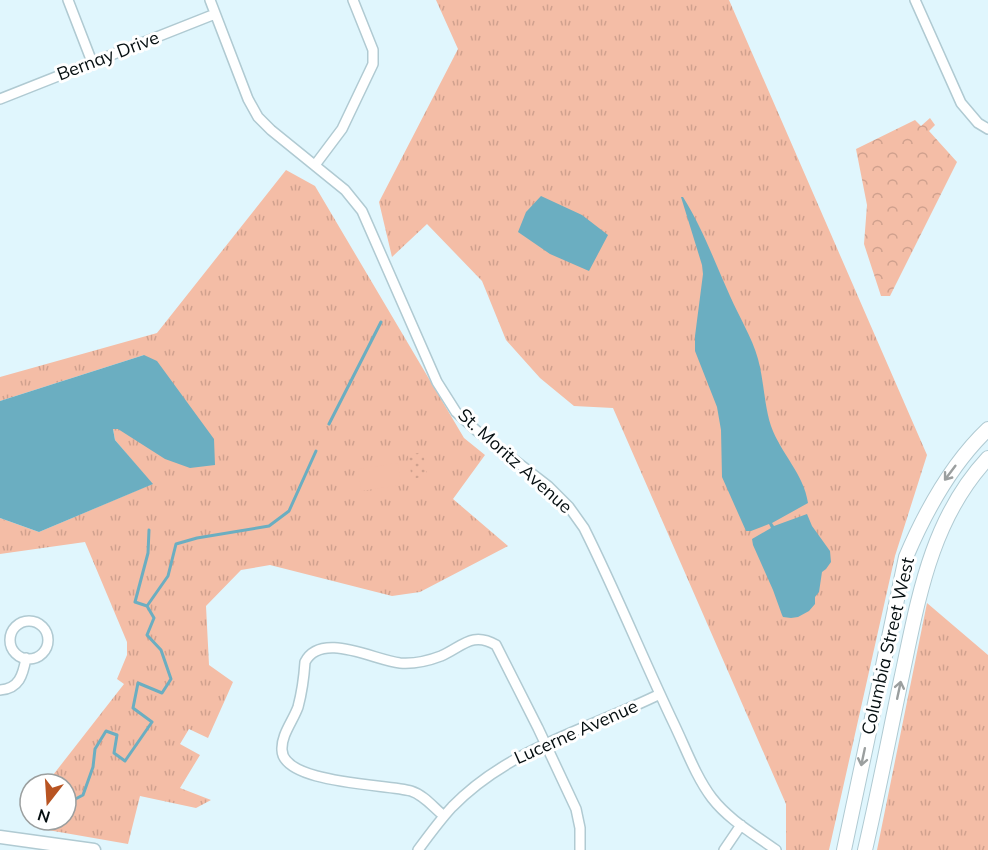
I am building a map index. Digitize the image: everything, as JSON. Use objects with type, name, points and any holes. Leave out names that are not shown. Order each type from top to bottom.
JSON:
[{"type":"main road","name":"Columbia Street West","points":[[843,850],[906,556],[946,479],[975,441],[988,429]]},
{"type":"main road","name":"Columbia Street West","points":[[865,850],[926,569],[946,519],[976,471],[988,458]]},
{"type":"street","points":[[68,0],[92,62]]},
{"type":"street","name":"St. Moritz Avenue","points":[[210,0],[248,99],[258,117],[345,190],[362,211],[437,381],[456,412],[548,486],[569,507],[584,528],[702,782],[724,811],[776,850]]},
{"type":"street","points":[[315,165],[342,129],[373,64],[373,50],[353,0]]},
{"type":"street","points":[[915,0],[961,103],[978,123],[988,129]]},
{"type":"street","name":"Bernay Drive","points":[[0,99],[215,14]]},
{"type":"street","points":[[31,621],[42,626],[48,636],[48,642],[43,653],[26,658],[15,652],[10,640],[14,628],[31,621]]},
{"type":"street","points":[[444,816],[423,798],[411,792],[353,784],[300,771],[286,761],[282,753],[282,742],[298,706],[308,655],[315,650],[332,646],[400,663],[418,663],[441,656],[474,639],[486,639],[496,645],[576,809],[580,828],[580,850]]},
{"type":"street","points":[[0,690],[15,686],[23,675],[26,658]]},
{"type":"street","name":"Lucerne Avenue","points":[[418,850],[453,806],[484,779],[506,764],[545,743],[660,694]]},
{"type":"street","points":[[724,850],[741,825]]},
{"type":"street","points":[[0,837],[94,850]]},
{"type":"green space","points":[[436,0],[729,0],[927,455],[895,556],[829,850],[786,850],[786,804],[613,408],[574,406],[540,378],[506,340],[482,281],[427,224],[392,257],[379,202],[458,49]]},
{"type":"green space","points":[[930,118],[935,125],[929,131],[957,162],[890,296],[881,296],[864,244],[867,205],[856,149],[915,120],[921,126]]},
{"type":"green space","points":[[286,170],[315,186],[464,438],[485,455],[453,499],[508,546],[420,592],[392,596],[270,565],[241,570],[206,606],[209,665],[233,682],[208,738],[189,729],[180,744],[200,755],[180,788],[211,800],[196,808],[140,796],[128,844],[59,832],[78,832],[78,772],[55,772],[124,684],[117,679],[127,655],[127,642],[85,542],[0,554],[0,518],[39,532],[152,484],[115,440],[113,429],[118,429],[144,355],[0,401],[0,377],[157,333]]},
{"type":"green space","points":[[423,452],[427,476],[412,479],[408,455]]},
{"type":"green space","points":[[398,463],[401,485],[361,491],[358,469]]},
{"type":"green space","points":[[927,603],[988,655],[988,850],[877,850]]},
{"type":"water","points":[[541,196],[582,215],[608,235],[589,271],[550,254],[518,232],[526,212]]},
{"type":"water","points":[[681,197],[697,221],[752,343],[760,367],[771,426],[806,493],[808,503],[772,523],[774,526],[807,514],[812,526],[830,551],[831,562],[822,572],[815,604],[809,611],[798,617],[783,617],[753,545],[752,539],[771,528],[769,524],[746,531],[722,477],[721,430],[717,407],[695,351],[702,265]]},
{"type":"water","points":[[144,355],[157,361],[214,439],[215,465],[190,468],[165,459],[118,429],[113,429],[115,440],[153,484],[39,532],[0,518],[0,401]]},
{"type":"waterway","points":[[329,424],[381,322]]},
{"type":"waterway","points":[[147,606],[168,576],[176,544],[197,538],[269,526],[289,511],[316,451]]},
{"type":"waterway","points":[[78,798],[83,795],[93,767],[95,749],[106,731],[117,735],[114,753],[125,761],[152,722],[133,708],[138,683],[162,693],[171,679],[161,650],[147,635],[154,618],[147,606],[135,602],[148,553],[149,530]]}]
